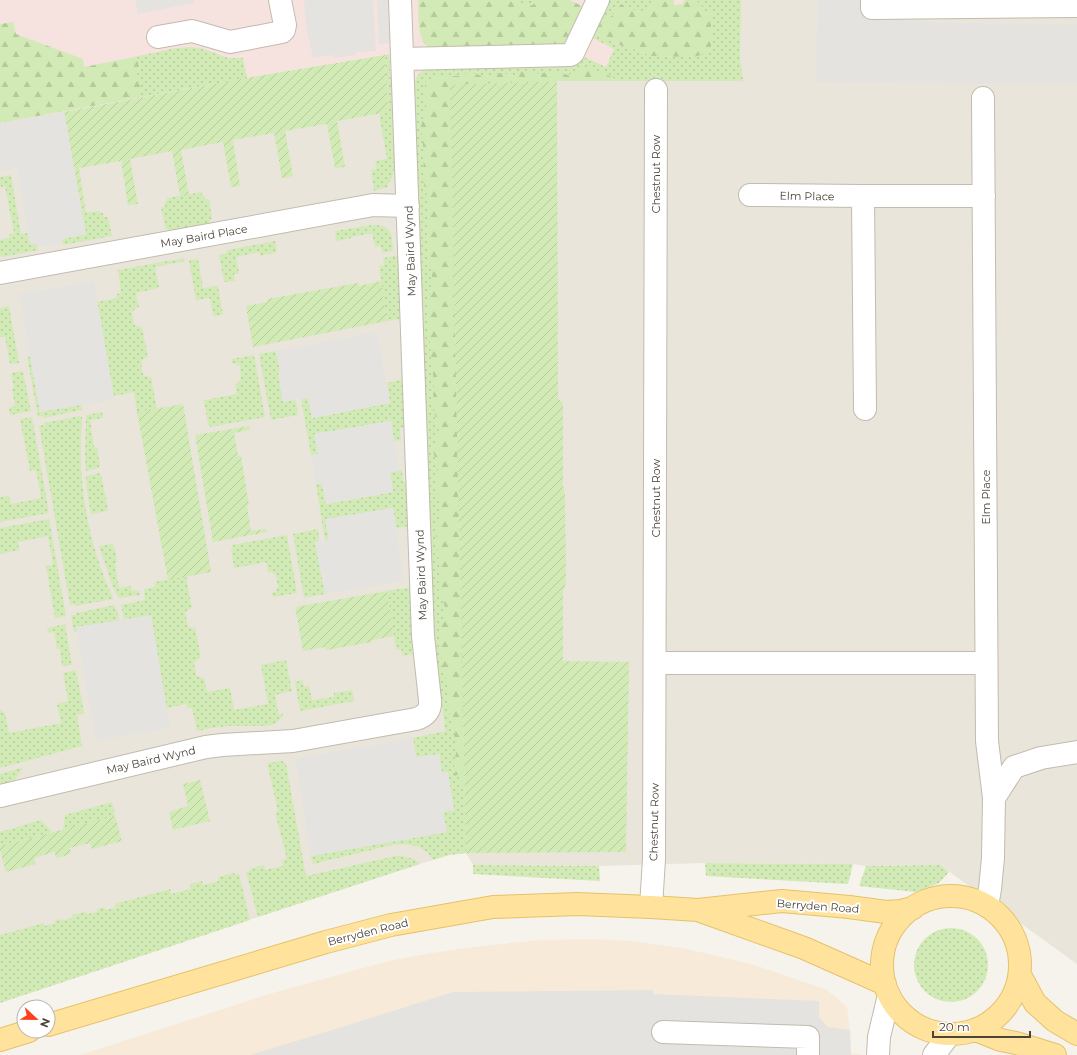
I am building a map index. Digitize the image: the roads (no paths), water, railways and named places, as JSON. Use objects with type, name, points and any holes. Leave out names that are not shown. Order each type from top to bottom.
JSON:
[{"type":"main road","points":[[950,896],[969,898],[987,906],[1000,916],[1010,928],[1017,943],[1020,959],[1020,975],[1014,993],[1005,1008],[992,1021],[976,1030],[963,1034],[949,1034],[931,1032],[913,1023],[899,1011],[887,989],[882,967],[884,950],[890,933],[900,919],[913,908],[931,899],[950,896]]},
{"type":"main road","name":"Berryden Road","points":[[56,1023],[326,942],[391,925],[493,907],[578,904],[698,910],[782,901],[886,912],[901,911],[913,908]]},
{"type":"main road","name":"Berryden Road","points":[[698,910],[804,948],[887,989]]},
{"type":"main road","points":[[1020,975],[1035,1003],[1055,1021],[1077,1034]]},
{"type":"main road","points":[[976,1030],[1001,1040],[1055,1055]]},
{"type":"main road","points":[[0,1040],[16,1035]]},
{"type":"street","points":[[158,38],[192,31],[230,42],[282,32],[285,25],[280,0]]},
{"type":"street","name":"May Baird Wynd","points":[[0,796],[206,747],[293,741],[416,718],[426,714],[428,711],[430,700],[423,628],[400,0]]},
{"type":"street","points":[[402,59],[570,55],[573,53],[598,0]]},
{"type":"street","points":[[872,0],[872,8],[1077,6]]},
{"type":"street","name":"Chestnut Row","points":[[651,907],[654,859],[656,90]]},
{"type":"street","name":"Elm Place","points":[[983,98],[987,741],[994,798],[993,858],[987,906]]},
{"type":"street","name":"Elm Place","points":[[750,195],[984,196]]},
{"type":"street","points":[[864,196],[865,409]]},
{"type":"street","name":"May Baird Place","points":[[0,273],[378,204],[408,206]]},
{"type":"street","points":[[655,663],[986,663]]},
{"type":"street","points":[[994,798],[1014,767],[1041,758],[1077,752]]},
{"type":"street","points":[[878,1055],[879,1037],[887,989]]},
{"type":"street","points":[[663,1032],[808,1037],[808,1055]]},
{"type":"street","points":[[934,1055],[949,1034]]}]
